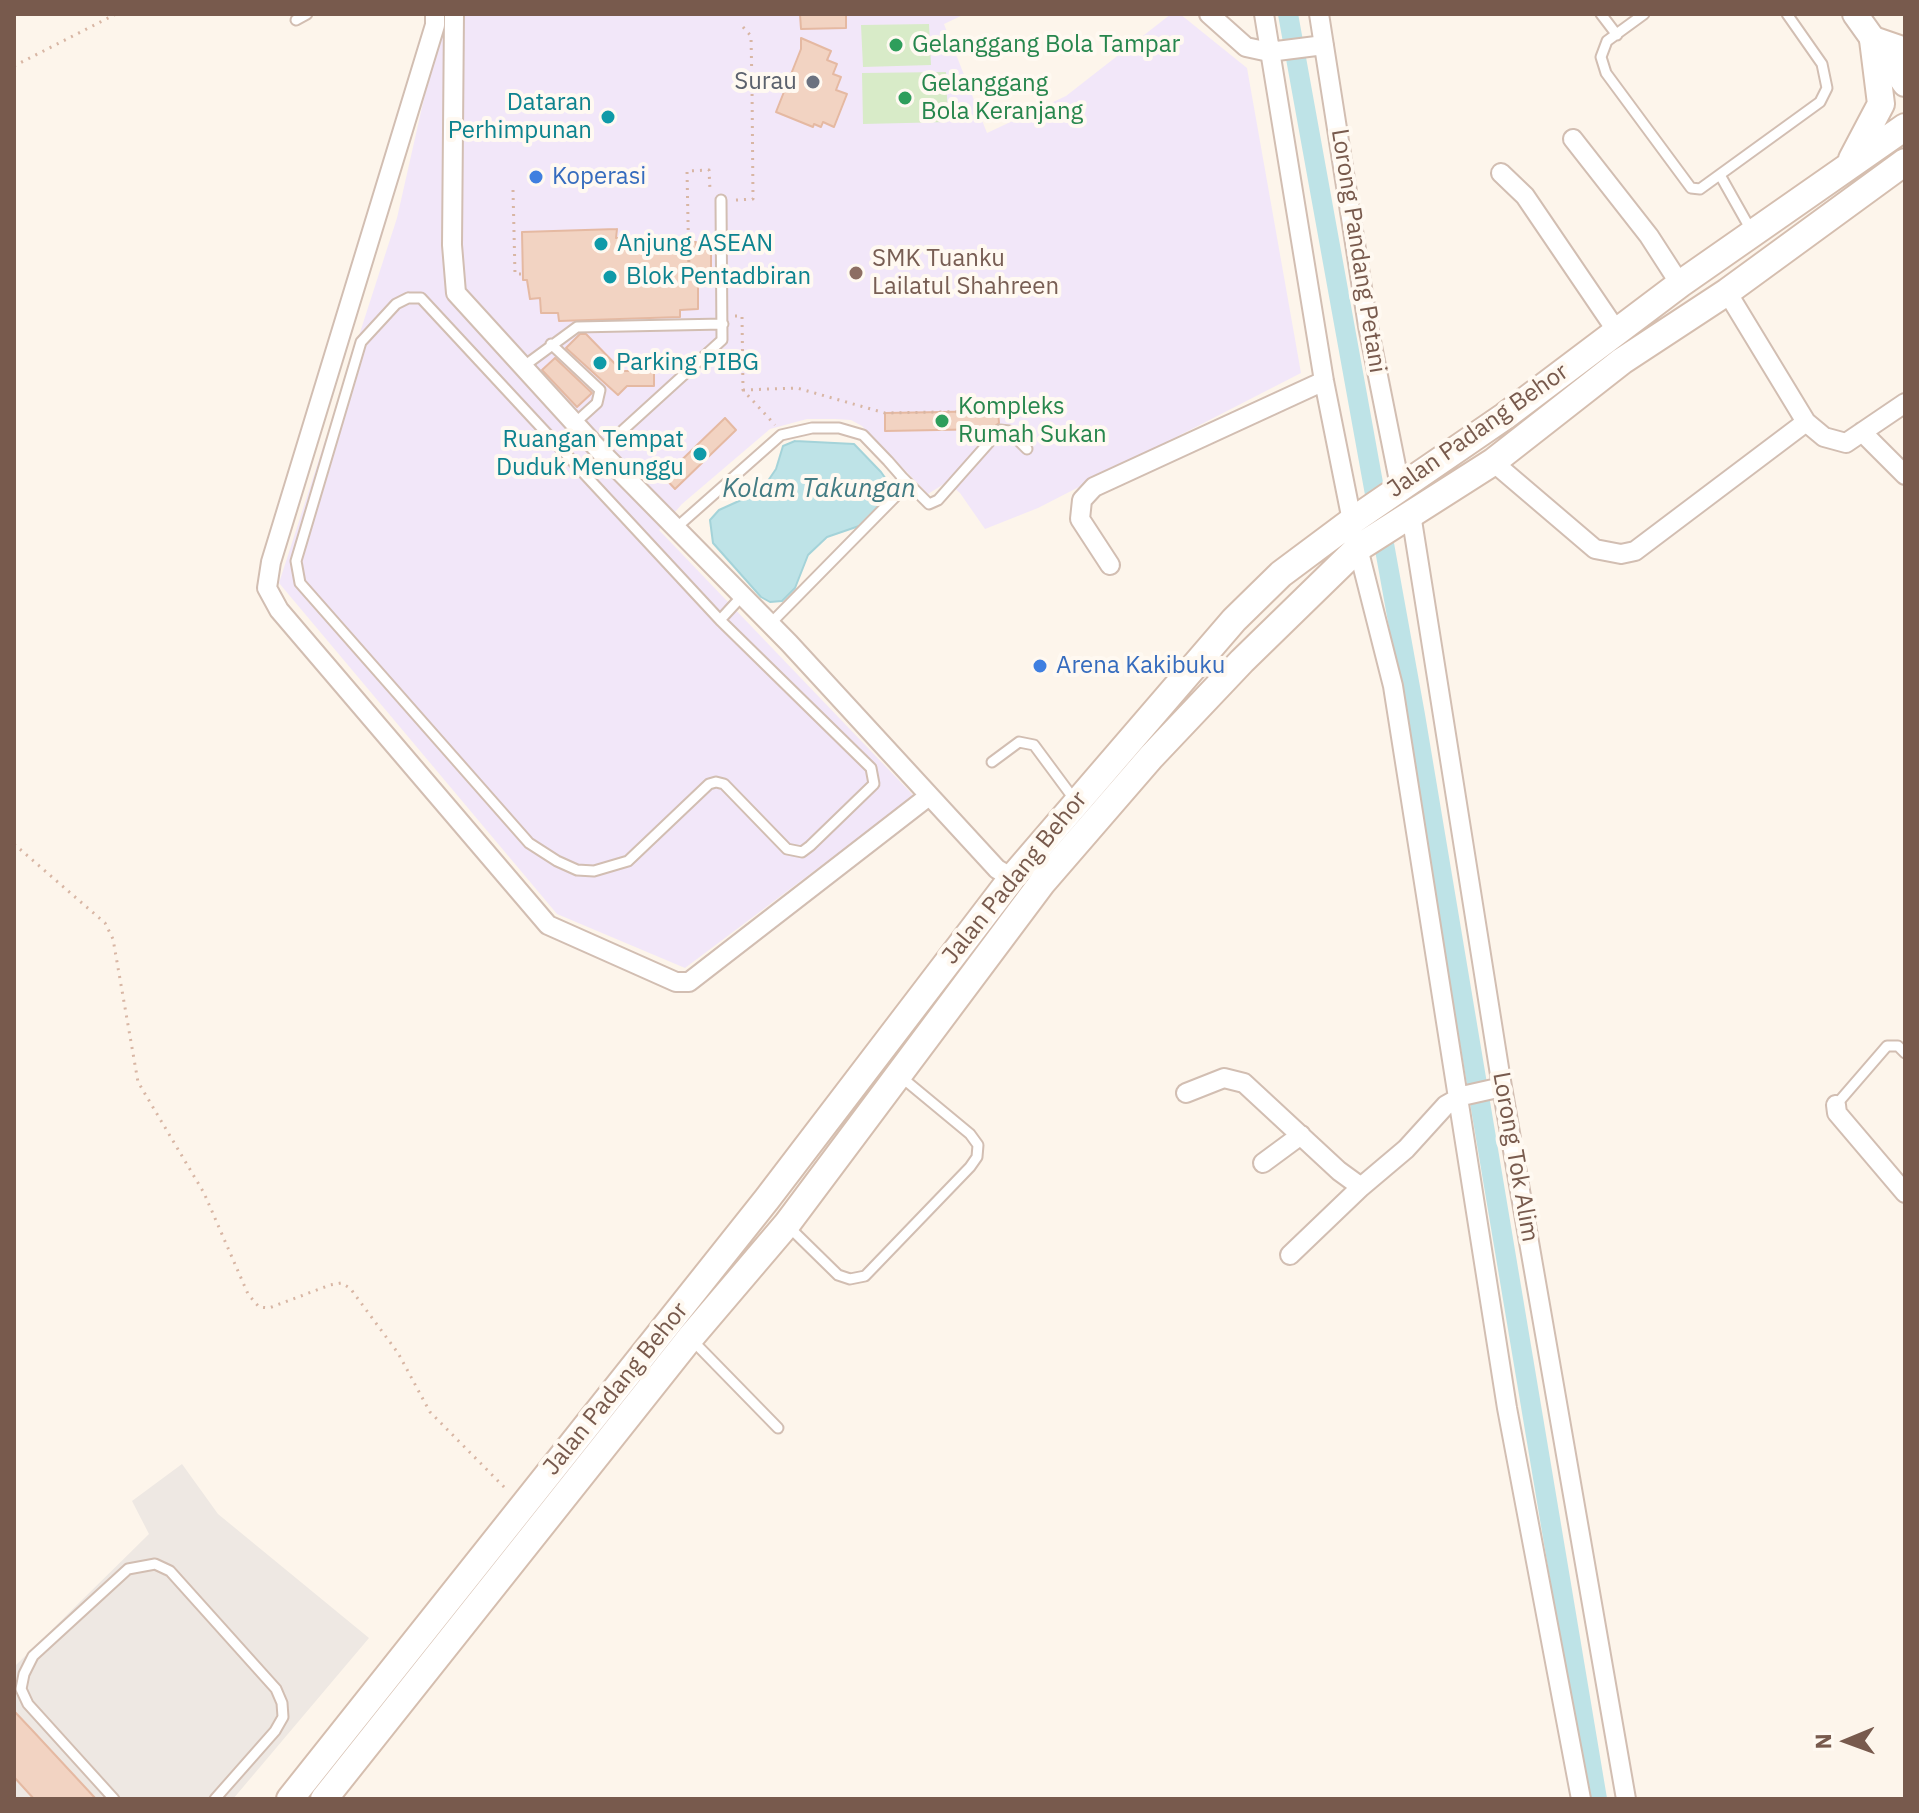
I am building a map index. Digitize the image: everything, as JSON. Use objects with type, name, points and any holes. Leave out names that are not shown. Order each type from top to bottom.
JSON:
[{"type":"main road","points":[[1850,162],[1881,104],[1873,40],[1905,51]]},
{"type":"main road","name":"Jalan Padang Behor","points":[[324,1799],[690,1338],[787,1224],[1042,883],[1151,757],[1358,538],[1400,486],[1505,416],[1616,330],[1850,162],[1905,127]]},
{"type":"main road","name":"Jalan Padang Behor","points":[[290,1799],[767,1199],[1012,878],[1234,620],[1281,574],[1411,514],[1493,462],[1622,361],[1727,292],[1905,162]]},
{"type":"main road","points":[[1505,416],[1526,416],[1522,438]]},
{"type":"main road","points":[[1012,878],[1029,886],[1042,883]]},
{"type":"street","points":[[435,14],[435,25],[271,562],[267,588],[279,610],[548,925],[676,982],[689,982],[929,796]]},
{"type":"street","points":[[454,14],[452,245],[456,293],[469,312],[524,366],[600,451],[771,623],[997,869],[1012,878]]},
{"type":"street","points":[[1209,14],[1246,47],[1272,51],[1321,45]]},
{"type":"street","points":[[1264,14],[1324,381],[1393,686],[1507,1408],[1581,1799]]},
{"type":"street","name":"Lorong Pandang Petani","points":[[1319,14],[1321,45],[1368,326],[1400,486]]},
{"type":"street","points":[[1855,14],[1905,84]]},
{"type":"street","points":[[1573,139],[1649,236],[1680,284]]},
{"type":"street","points":[[1501,173],[1525,196],[1616,330]]},
{"type":"street","points":[[1727,292],[1806,422],[1835,442],[1846,443],[1905,403]]},
{"type":"street","points":[[1110,565],[1080,519],[1082,500],[1094,487],[1324,381]]},
{"type":"street","points":[[1493,462],[1595,549],[1621,554],[1635,551],[1806,422]]},
{"type":"street","points":[[1862,432],[1905,475]]},
{"type":"street","name":"Lorong Tok Alim","points":[[1411,514],[1498,1088],[1626,1799]]},
{"type":"street","points":[[1186,1093],[1224,1078],[1234,1078],[1273,1108],[1361,1187]]},
{"type":"street","points":[[1290,1255],[1406,1149],[1446,1105],[1460,1097],[1498,1088]]},
{"type":"street","points":[[1836,1105],[1837,1113],[1905,1193]]},
{"type":"street","points":[[1263,1163],[1301,1135]]},
{"type":"lane","points":[[296,20],[307,14]]},
{"type":"lane","points":[[1601,14],[1617,35]]},
{"type":"lane","points":[[1644,14],[1607,41],[1601,57],[1606,73],[1691,188],[1700,189],[1820,102],[1827,88],[1822,64],[1787,14]]},
{"type":"lane","points":[[1720,175],[1753,233]]},
{"type":"lane","points":[[600,451],[722,340],[721,200]]},
{"type":"lane","points":[[408,298],[421,298],[720,620],[871,768],[874,784],[802,852],[787,849],[724,784],[716,782],[709,784],[644,848],[611,868],[577,870],[529,843],[300,583],[296,571],[361,342],[370,330],[396,304],[408,298]]},
{"type":"lane","points":[[524,366],[561,336],[586,325],[723,324]]},
{"type":"lane","points":[[551,344],[600,390],[597,403],[576,422]]},
{"type":"lane","points":[[677,527],[781,435],[812,428],[839,428],[863,435],[929,504],[951,485],[1000,430],[1009,431],[1027,449]]},
{"type":"lane","points":[[771,623],[898,494],[902,477]]},
{"type":"lane","points":[[720,620],[743,595]]},
{"type":"lane","points":[[992,762],[1019,742],[1034,745],[1076,802]]},
{"type":"lane","points":[[1836,1105],[1887,1046],[1898,1046],[1905,1053]]},
{"type":"lane","points":[[787,1224],[838,1275],[850,1279],[865,1276],[970,1167],[977,1157],[978,1145],[970,1134],[900,1076]]},
{"type":"lane","points":[[690,1338],[778,1428]]},
{"type":"lane","points":[[114,1799],[28,1704],[21,1689],[33,1656],[128,1569],[155,1564],[170,1571],[276,1689],[282,1703],[283,1717],[275,1731],[215,1799]]},
{"type":"path","points":[[14,66],[116,14]]},
{"type":"path","points":[[689,270],[687,171],[709,170],[711,200],[753,199],[751,36],[743,27]]},
{"type":"path","points":[[752,87],[768,82],[786,87]]},
{"type":"path","points":[[513,190],[515,274],[523,274]]},
{"type":"path","points":[[743,390],[797,388],[885,413],[993,411]]},
{"type":"path","points":[[14,844],[105,923],[118,959],[131,1058],[138,1082],[204,1193],[248,1294],[259,1307],[269,1308],[330,1285],[341,1283],[350,1288],[398,1353],[430,1412],[523,1506]]},
{"type":"shaded area","name":"SMK Tuanku Lailatul Shahreen","points":[[443,14],[965,14],[944,24],[987,133],[1066,96],[1171,14],[1180,14],[1247,68],[1301,373],[1038,508],[985,529],[960,493],[947,482],[928,494],[862,426],[851,420],[807,419],[770,429],[682,504],[659,530],[914,796],[685,968],[557,914],[279,583],[397,218]]},
{"type":"shaded area","points":[[182,1464],[218,1514],[369,1638],[233,1799],[14,1799],[14,1667],[149,1534],[132,1501]]},
{"type":"green space","name":"Gelanggang Bola Tampar","points":[[929,24],[931,65],[863,67],[861,25]]},
{"type":"green space","name":"Gelanggang Bola Keranjang","points":[[946,72],[948,122],[863,124],[862,73]]},
{"type":"water","name":"Kolam Takungan","points":[[795,441],[854,444],[893,489],[862,525],[827,537],[808,555],[795,588],[782,601],[770,602],[761,597],[713,543],[710,520],[719,510],[761,491],[776,469],[783,446]]},
{"type":"building","points":[[800,14],[846,14],[846,28],[801,29]]},
{"type":"building","name":"Surau","points":[[801,38],[831,51],[827,60],[837,64],[833,74],[841,77],[836,90],[847,94],[834,127],[823,122],[821,127],[814,124],[813,127],[776,112],[801,49]]},
{"type":"building","name":"Blok Pentadbiran","points":[[617,229],[616,238],[647,237],[647,243],[696,242],[696,250],[711,249],[711,273],[698,273],[698,309],[680,310],[680,317],[559,321],[558,313],[541,313],[540,298],[530,299],[527,280],[523,280],[522,232]]},
{"type":"building","name":"Parking PIBG","points":[[580,334],[586,334],[622,371],[654,371],[654,386],[627,386],[618,395],[566,348]]},
{"type":"building","name":"Parking PIBG","points":[[555,358],[592,393],[577,407],[542,370]]},
{"type":"building","name":"Kompleks Rumah Sukan","points":[[998,411],[999,423],[991,429],[885,431],[885,413]]},
{"type":"building","name":"Ruangan Tempat Duduk Menunggu","points":[[725,418],[736,430],[675,489],[664,477]]},
{"type":"building","points":[[14,1711],[96,1799],[34,1799],[14,1777]]},
{"type":"waterway","points":[[1288,14],[1415,715],[1597,1799]]},
{"type":"place","name":"Gelanggang Bola Tampar","points":[[896,45]]},
{"type":"place","name":"Surau","points":[[813,82]]},
{"type":"place","name":"Gelanggang Bola Keranjang","points":[[905,98]]},
{"type":"place","name":"Dataran Perhimpunan","points":[[608,117]]},
{"type":"place","name":"Koperasi","points":[[536,177]]},
{"type":"place","name":"Anjung ASEAN","points":[[601,244]]},
{"type":"place","name":"SMK Tuanku Lailatul Shahreen","points":[[856,273]]},
{"type":"place","name":"Blok Pentadbiran","points":[[610,277]]},
{"type":"place","name":"Parking PIBG","points":[[600,363]]},
{"type":"place","name":"Kompleks Rumah Sukan","points":[[942,421]]},
{"type":"place","name":"Ruangan Tempat Duduk Menunggu","points":[[700,454]]},
{"type":"place","name":"Arena Kakibuku","points":[[1040,666]]}]
